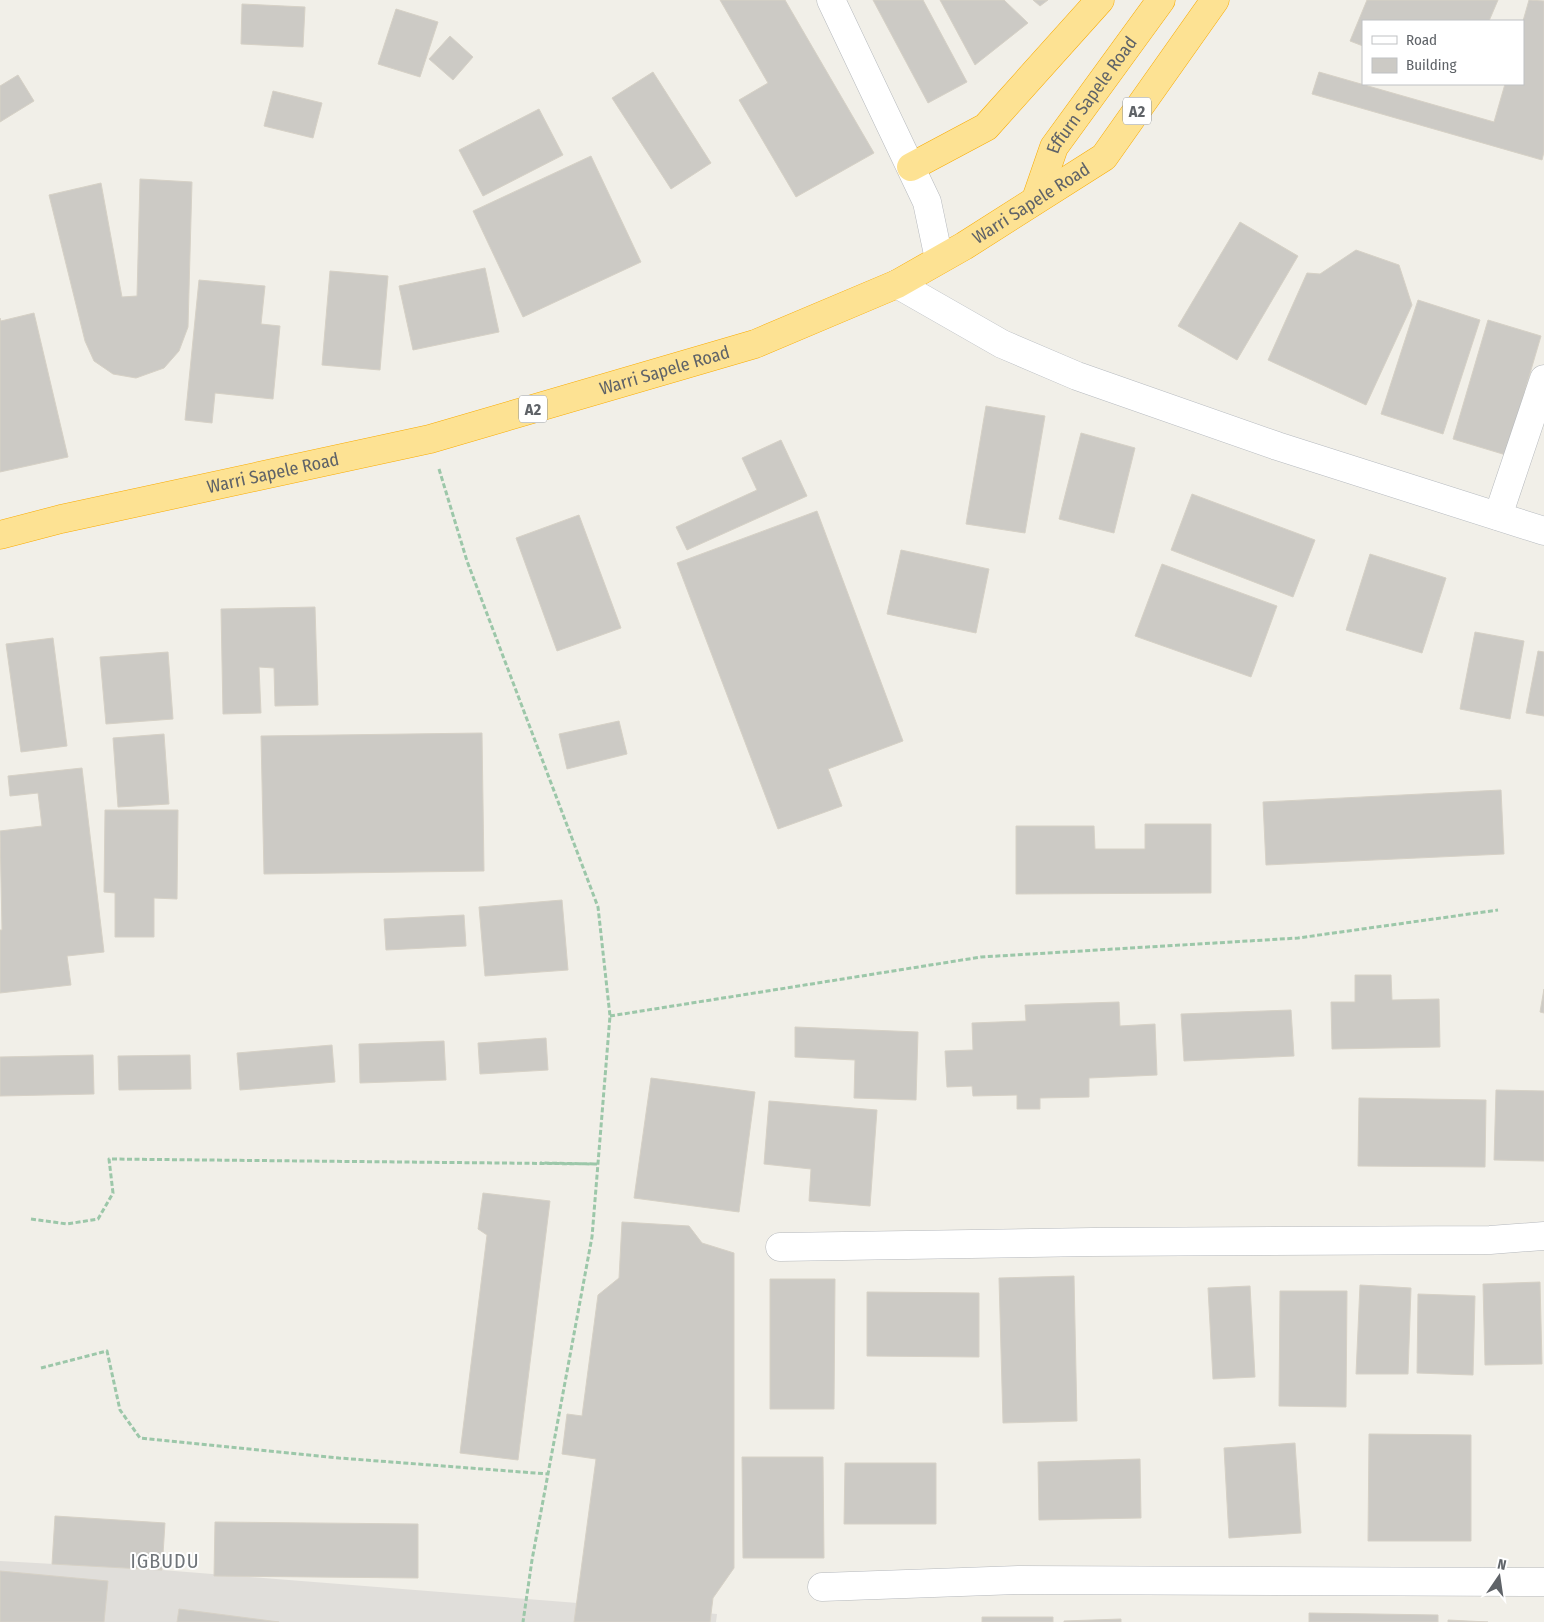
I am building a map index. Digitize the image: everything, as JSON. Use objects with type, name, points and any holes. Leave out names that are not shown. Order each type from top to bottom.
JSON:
[{"type":"highway","points":[[911,167],[986,127],[1100,0]]},
{"type":"highway","name":"Effurn Sapele Road","points":[[1036,199],[1054,147],[1161,0]]},
{"type":"highway","name":"Warri Sapele Road","points":[[0,534],[430,439],[755,344],[898,284],[1104,157],[1215,0]]},
{"type":"street","points":[[831,0],[927,202],[939,259]]},
{"type":"street","points":[[898,284],[1002,344],[1077,376],[1277,446],[1544,531]]},
{"type":"street","points":[[1498,516],[1544,379]]},
{"type":"street","points":[[780,1248],[1102,1242],[1490,1240],[1544,1236]]},
{"type":"street","points":[[822,1587],[1019,1580],[1544,1582]]},
{"type":"path","points":[[430,439],[467,561],[598,907],[610,1016],[592,1237],[548,1474],[523,1622]]},
{"type":"path","points":[[610,1016],[980,957],[1298,938],[1498,910]]},
{"type":"path","points":[[31,1219],[67,1224],[98,1219],[113,1193],[108,1159],[597,1164]]},
{"type":"path","points":[[540,1163],[597,1164]]},
{"type":"path","points":[[42,1368],[107,1351],[120,1410],[140,1438],[339,1458],[548,1474]]},
{"type":"shaded area","points":[[0,1561],[162,1570],[717,1614],[716,1622],[0,1622]]},
{"type":"building","points":[[720,0],[785,0],[874,153],[796,197],[739,100],[768,83]]},
{"type":"building","points":[[873,0],[923,0],[967,82],[928,103]]},
{"type":"building","points":[[940,0],[1004,0],[1028,23],[975,65]]},
{"type":"building","points":[[1033,0],[1048,0],[1040,6]]},
{"type":"building","points":[[1367,0],[1498,0],[1489,20],[1362,20],[1362,46],[1350,41]]},
{"type":"building","points":[[1529,0],[1544,1],[1544,152],[1542,160],[1312,94],[1319,72],[1494,122],[1505,85],[1524,85],[1523,20]]},
{"type":"building","points":[[242,4],[305,7],[303,47],[241,44]]},
{"type":"building","points":[[396,9],[438,22],[420,77],[378,64]]},
{"type":"building","points":[[450,36],[473,57],[453,80],[429,59]]},
{"type":"building","points":[[653,72],[711,163],[671,189],[612,98]]},
{"type":"building","points":[[18,75],[34,101],[0,122],[0,86]]},
{"type":"building","points":[[273,91],[322,103],[313,138],[264,126]]},
{"type":"building","points":[[539,109],[563,155],[483,196],[459,150]]},
{"type":"building","points":[[591,156],[641,262],[523,317],[473,211]]},
{"type":"building","points":[[140,179],[192,182],[188,327],[179,351],[164,368],[136,378],[113,374],[94,361],[85,341],[49,195],[101,183],[122,297],[137,296]]},
{"type":"building","points":[[1240,222],[1298,256],[1237,360],[1178,326]]},
{"type":"building","points":[[1356,250],[1399,265],[1412,305],[1366,405],[1268,360],[1307,273],[1320,274]]},
{"type":"building","points":[[485,268],[499,332],[413,350],[399,286]]},
{"type":"building","points":[[330,271],[388,276],[380,370],[322,365]]},
{"type":"building","points":[[199,280],[265,286],[261,324],[280,326],[273,399],[215,393],[212,423],[185,420]]},
{"type":"building","points":[[1418,300],[1480,320],[1443,434],[1381,414]]},
{"type":"building","points":[[34,313],[68,457],[0,472],[0,318],[1,321]]},
{"type":"building","points":[[1488,320],[1541,336],[1506,455],[1453,439]]},
{"type":"building","points":[[986,406],[1045,416],[1025,533],[966,524]]},
{"type":"building","points":[[1081,433],[1135,448],[1114,533],[1059,519]]},
{"type":"building","points":[[781,440],[807,496],[687,550],[676,527],[757,490],[742,458]]},
{"type":"building","points":[[1192,494],[1315,540],[1293,597],[1171,550]]},
{"type":"building","points":[[817,511],[903,741],[828,769],[842,806],[778,829],[677,563]]},
{"type":"building","points":[[579,515],[621,628],[557,651],[516,538]]},
{"type":"building","points":[[901,550],[989,569],[976,633],[887,614]]},
{"type":"building","points":[[1370,554],[1446,578],[1422,653],[1346,630]]},
{"type":"building","points":[[1162,564],[1277,606],[1251,677],[1135,636]]},
{"type":"building","points":[[315,607],[318,705],[275,706],[274,668],[259,667],[261,713],[223,714],[221,609]]},
{"type":"building","points":[[1475,632],[1524,641],[1510,719],[1460,709]]},
{"type":"building","points":[[53,638],[67,746],[21,752],[6,644]]},
{"type":"building","points":[[1538,651],[1544,652],[1544,716],[1526,713]]},
{"type":"building","points":[[168,652],[173,719],[106,724],[100,657]]},
{"type":"building","points":[[619,721],[627,754],[567,769],[559,734]]},
{"type":"building","points":[[482,733],[484,871],[264,874],[261,736]]},
{"type":"building","points":[[164,734],[169,804],[118,807],[113,738]]},
{"type":"building","points":[[82,768],[104,952],[67,956],[71,985],[0,993],[0,930],[2,930],[0,831],[42,826],[38,793],[10,796],[8,776]]},
{"type":"building","points":[[1501,790],[1504,854],[1266,865],[1263,802]]},
{"type":"building","points":[[105,810],[178,810],[177,899],[154,898],[154,937],[115,937],[115,893],[104,892]]},
{"type":"building","points":[[1145,824],[1211,824],[1211,893],[1016,894],[1016,826],[1094,826],[1095,849],[1145,849]]},
{"type":"building","points":[[562,900],[568,970],[485,976],[479,907]]},
{"type":"building","points":[[464,915],[466,946],[386,950],[384,919]]},
{"type":"building","points":[[1355,975],[1391,975],[1392,1000],[1439,999],[1440,1047],[1332,1049],[1331,1002],[1355,1002]]},
{"type":"building","points":[[1544,989],[1544,1013],[1540,1012]]},
{"type":"building","points":[[1119,1002],[1120,1026],[1155,1024],[1157,1075],[1089,1078],[1089,1097],[1040,1098],[1040,1109],[1017,1109],[1017,1095],[973,1096],[972,1086],[947,1087],[945,1051],[973,1050],[972,1023],[1026,1021],[1025,1005]]},
{"type":"building","points":[[1291,1010],[1294,1056],[1184,1061],[1181,1014]]},
{"type":"building","points":[[795,1027],[918,1032],[916,1100],[854,1098],[855,1060],[795,1057]]},
{"type":"building","points":[[546,1038],[548,1070],[480,1074],[478,1043]]},
{"type":"building","points":[[444,1041],[446,1080],[360,1083],[359,1044]]},
{"type":"building","points":[[332,1045],[335,1082],[240,1090],[237,1053]]},
{"type":"building","points":[[93,1055],[94,1094],[0,1096],[0,1057]]},
{"type":"building","points":[[190,1055],[191,1089],[119,1090],[118,1056]]},
{"type":"building","points":[[651,1078],[755,1092],[739,1212],[634,1198]]},
{"type":"building","points":[[1496,1090],[1544,1091],[1544,1161],[1494,1160]]},
{"type":"building","points":[[1359,1098],[1486,1100],[1485,1167],[1358,1166]]},
{"type":"building","points":[[769,1101],[877,1110],[870,1206],[809,1201],[811,1169],[764,1164]]},
{"type":"building","points":[[483,1193],[550,1201],[518,1460],[460,1453],[487,1235],[478,1229]]},
{"type":"building","points":[[622,1222],[689,1226],[702,1243],[734,1253],[734,1568],[713,1598],[710,1622],[574,1622],[596,1459],[562,1454],[567,1414],[582,1416],[598,1295],[619,1278]]},
{"type":"building","points":[[1074,1276],[1077,1421],[1003,1423],[999,1278]]},
{"type":"building","points":[[770,1279],[835,1279],[834,1409],[770,1409]]},
{"type":"building","points":[[1540,1282],[1542,1364],[1485,1365],[1483,1284]]},
{"type":"building","points":[[1360,1285],[1411,1288],[1408,1374],[1356,1374]]},
{"type":"building","points":[[1250,1286],[1255,1377],[1213,1379],[1208,1288]]},
{"type":"building","points":[[1280,1291],[1347,1291],[1346,1407],[1279,1406]]},
{"type":"building","points":[[867,1292],[979,1293],[979,1357],[867,1356]]},
{"type":"building","points":[[1418,1294],[1475,1296],[1473,1375],[1417,1373]]},
{"type":"building","points":[[1369,1434],[1471,1435],[1471,1541],[1368,1541]]},
{"type":"building","points":[[1295,1443],[1301,1533],[1229,1538],[1224,1448]]},
{"type":"building","points":[[742,1457],[823,1457],[824,1558],[743,1558]]},
{"type":"building","points":[[1140,1459],[1141,1518],[1039,1520],[1038,1462]]},
{"type":"building","points":[[845,1463],[936,1463],[936,1524],[844,1524]]},
{"type":"building","points":[[55,1516],[165,1523],[162,1570],[52,1564]]},
{"type":"building","points":[[215,1522],[418,1524],[418,1578],[214,1576]]},
{"type":"building","points":[[0,1571],[108,1581],[104,1622],[0,1622]]},
{"type":"building","points":[[179,1609],[279,1622],[177,1622]]},
{"type":"building","points":[[1309,1613],[1438,1615],[1438,1622],[1309,1622]]},
{"type":"building","points":[[982,1617],[1053,1617],[1053,1622],[982,1622]]},
{"type":"building","points":[[1121,1619],[1121,1622],[1064,1622],[1064,1621]]},
{"type":"building","points":[[1448,1620],[1488,1622],[1448,1622]]},
{"type":"district","name":"IGBUDU","points":[[165,1561]]}]
